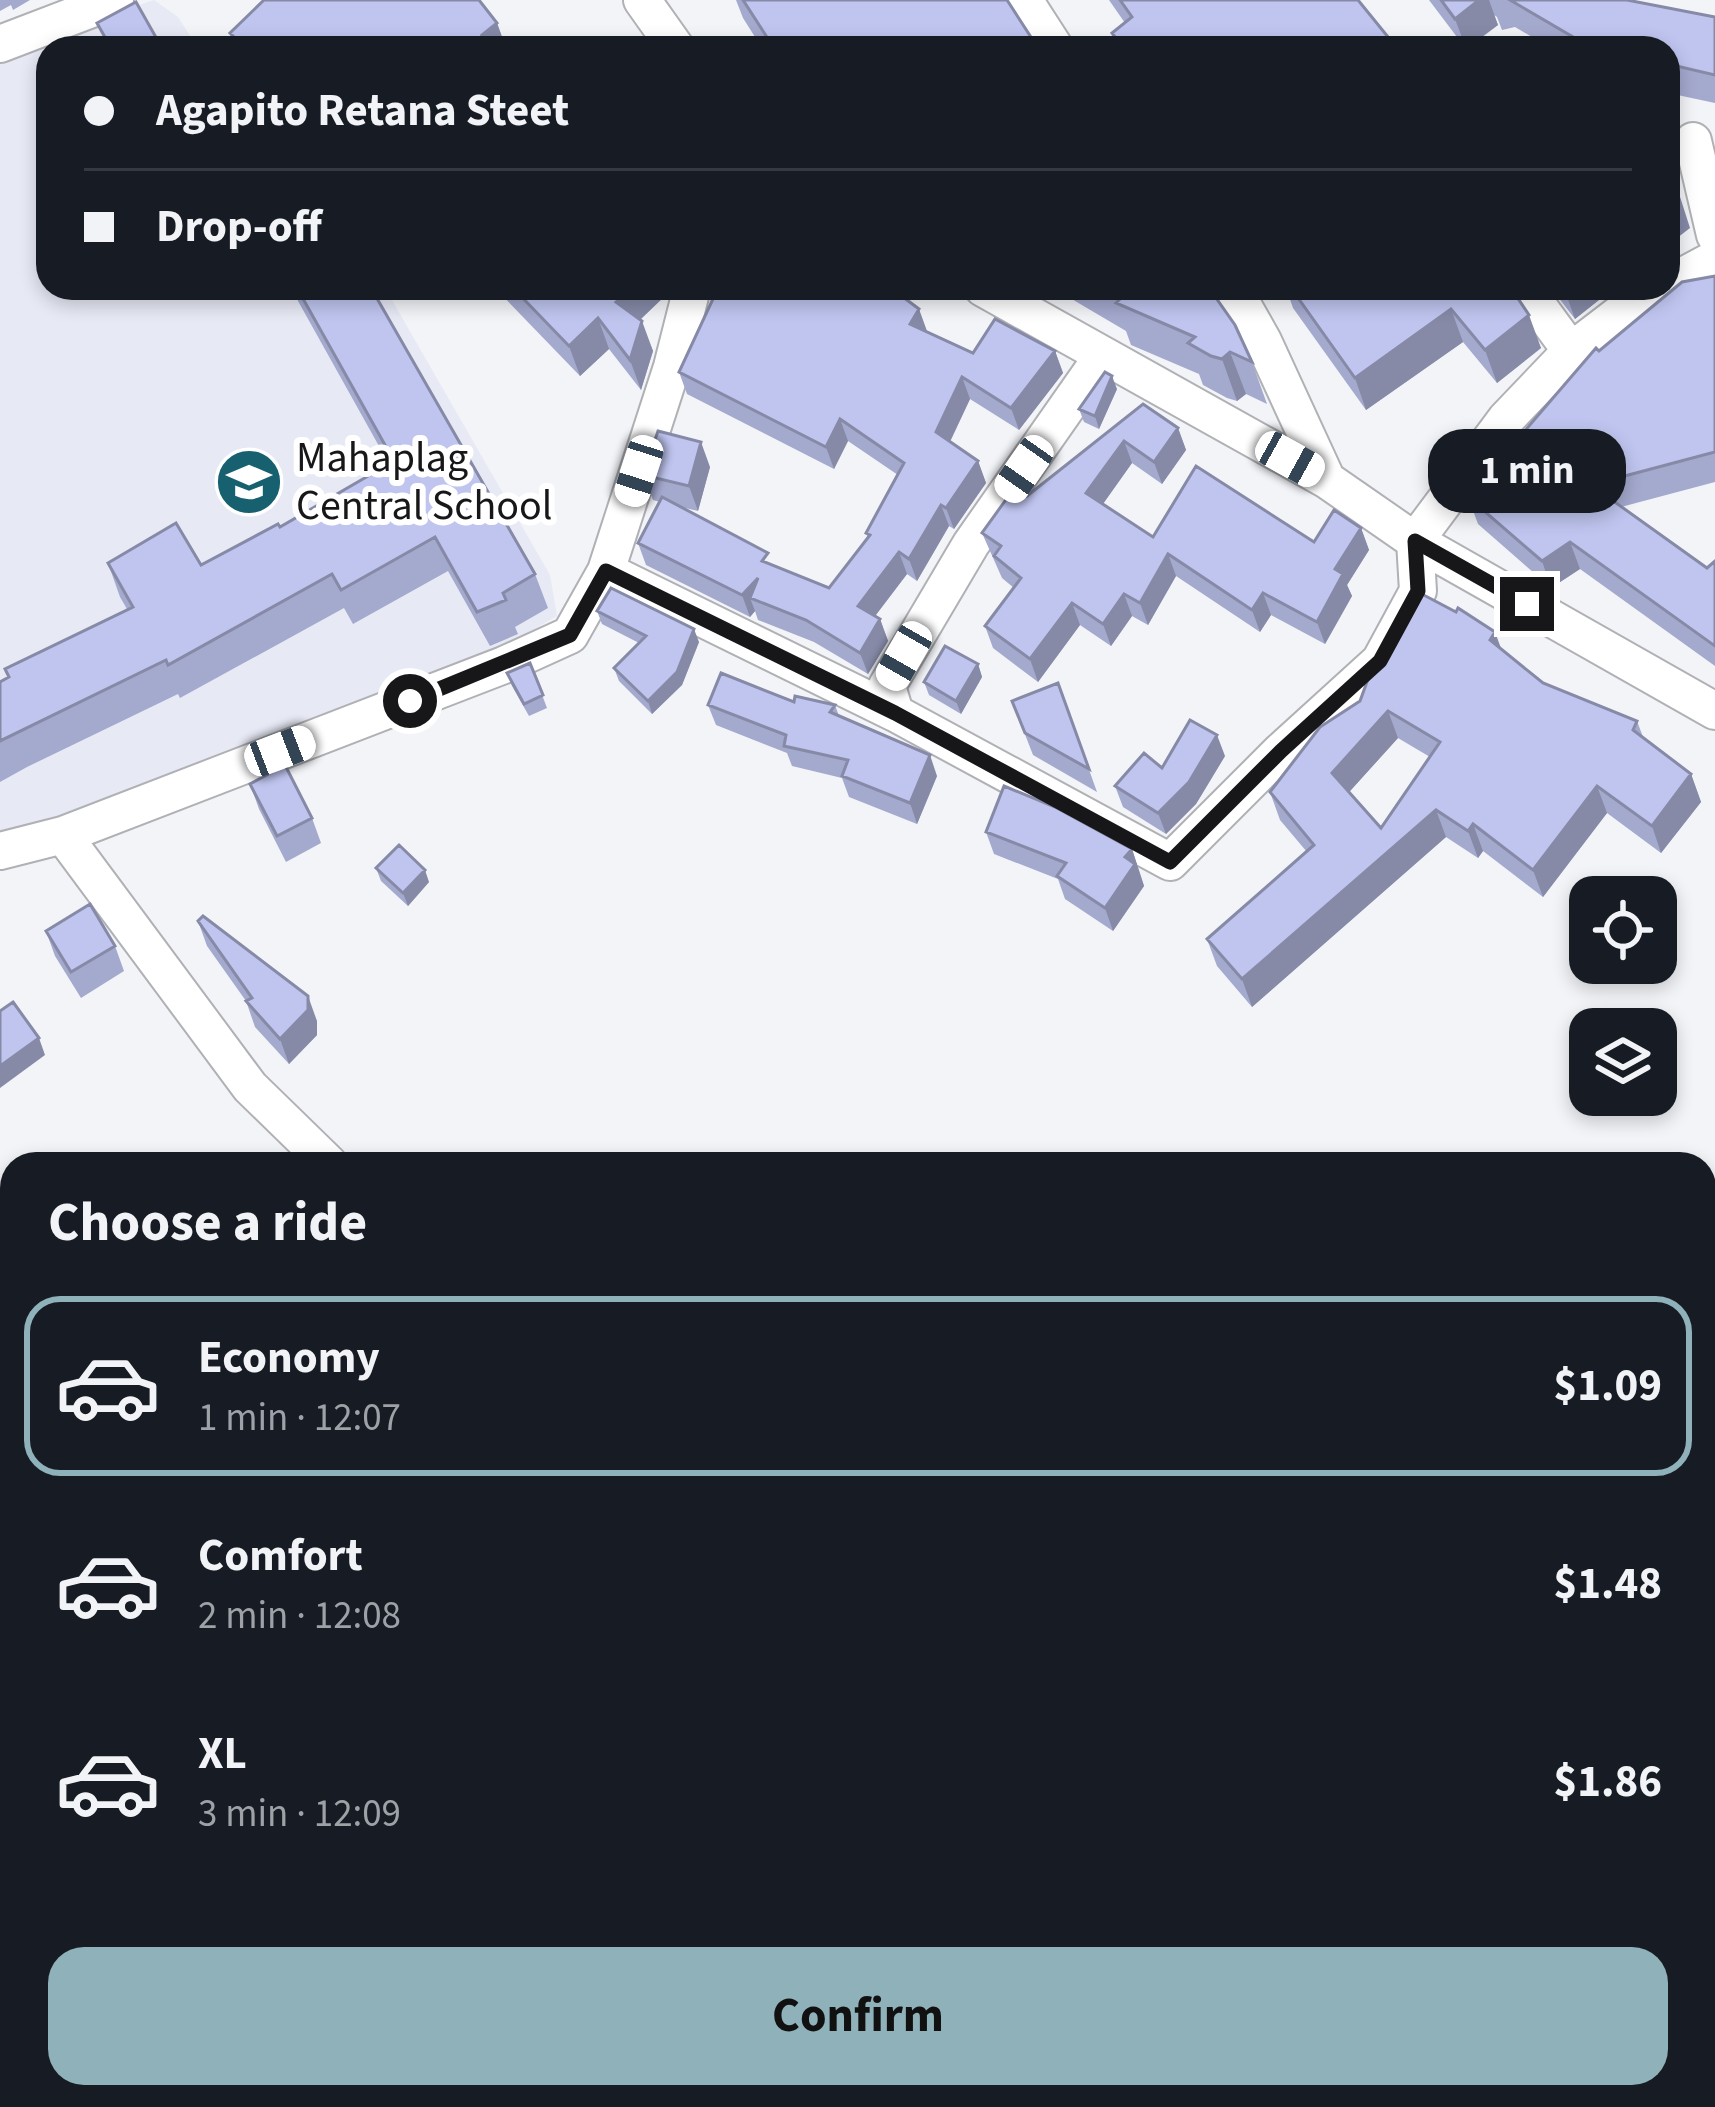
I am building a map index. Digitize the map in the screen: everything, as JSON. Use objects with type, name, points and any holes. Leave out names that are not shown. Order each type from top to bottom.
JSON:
[{"type":"street","points":[[0,44],[115,0]]},
{"type":"street","points":[[642,0],[668,36]]},
{"type":"street","points":[[1024,0],[1047,36]]},
{"type":"street","points":[[1692,139],[1715,235]]},
{"type":"street","points":[[1680,278],[1715,260]]},
{"type":"street","points":[[0,851],[63,835],[570,635],[606,571],[689,300]]},
{"type":"street","points":[[1004,300],[1327,480],[1415,541],[1715,711]]},
{"type":"street","points":[[1240,300],[1264,341],[1327,480]]},
{"type":"street","points":[[1535,300],[1571,351]]},
{"type":"street","points":[[606,571],[895,713],[1170,862],[1380,661],[1418,591],[1415,541],[1506,418],[1571,351],[1639,300]]},
{"type":"street","points":[[895,713],[887,686],[920,628],[971,544],[1102,357]]},
{"type":"street","points":[[63,835],[250,1087],[317,1152]]},
{"type":"shaded area","name":"Mahaplag Central School","points":[[154,0],[178,17],[190,36],[49,36]]},
{"type":"shaded area","name":"Mahaplag Central School","points":[[36,41],[36,300],[392,300],[550,575],[557,616],[497,651],[0,846],[0,53]]},
{"type":"building","points":[[264,0],[479,0],[497,23],[483,36],[230,33]]},
{"type":"building","points":[[743,0],[1007,0],[1030,36],[766,36]]},
{"type":"building","points":[[1120,0],[1358,0],[1387,36],[1114,36],[1112,33],[1132,17]]},
{"type":"building","points":[[1441,0],[1479,0],[1455,19]]},
{"type":"building","points":[[1510,0],[1627,0],[1715,17],[1715,75],[1680,67],[1680,36],[1572,36]]},
{"type":"building","points":[[136,2],[155,36],[104,36],[97,23]]},
{"type":"building","points":[[1715,276],[1715,452],[1591,485],[1707,568],[1715,561],[1715,646],[1570,542],[1542,561],[1468,497],[1596,348],[1599,351],[1660,300],[1680,300],[1682,282]]},
{"type":"building","points":[[304,300],[378,300],[535,574],[503,593],[506,600],[477,612],[435,537],[341,590],[332,574],[168,665],[166,660],[0,741],[0,682],[9,677],[5,669],[133,607],[108,563],[176,523],[201,565],[280,527],[394,461]]},
{"type":"building","points":[[525,300],[618,300],[642,321],[630,360],[598,318],[569,346]]},
{"type":"building","points":[[712,300],[907,300],[919,309],[910,324],[973,353],[995,319],[1055,351],[1011,408],[962,377],[936,432],[978,461],[946,508],[941,505],[909,559],[899,552],[858,606],[880,619],[860,653],[806,620],[750,598],[758,578],[742,595],[638,543],[662,497],[768,553],[762,561],[829,588],[870,535],[866,533],[904,463],[840,419],[826,447],[679,372]]},
{"type":"building","points":[[1217,300],[1252,362],[1230,352],[1222,359],[1211,356],[1188,343],[1195,337],[1116,303]]},
{"type":"building","points":[[1300,300],[1519,300],[1529,315],[1485,350],[1451,309],[1355,378]]},
{"type":"building","points":[[1105,372],[1112,376],[1095,416],[1079,409]]},
{"type":"building","points":[[1143,404],[1178,428],[1154,462],[1124,441],[1086,493],[1153,537],[1196,466],[1314,542],[1334,510],[1361,528],[1335,569],[1343,574],[1317,622],[1263,593],[1252,610],[1168,554],[1140,603],[1124,594],[1103,624],[1072,603],[1030,659],[985,626],[1021,578],[994,556],[1001,546],[982,533],[1015,487],[1027,496]]},
{"type":"building","points":[[658,431],[701,442],[689,486],[643,475]]},
{"type":"building","points":[[611,588],[694,629],[677,672],[648,701],[614,668],[646,636],[597,611]]},
{"type":"building","points":[[1418,592],[1456,612],[1458,608],[1495,632],[1490,640],[1543,683],[1637,721],[1633,730],[1691,774],[1652,826],[1597,786],[1533,870],[1473,824],[1468,831],[1436,810],[1242,979],[1207,939],[1314,845],[1270,792],[1320,727],[1360,701],[1375,660],[1390,645]],"holes":[[[1388,711],[1440,742],[1381,828],[1332,773]]]},
{"type":"building","points":[[945,646],[978,664],[956,701],[924,682]]},
{"type":"building","points":[[530,663],[543,695],[524,704],[507,673]]},
{"type":"building","points":[[721,673],[794,702],[795,696],[835,705],[830,712],[930,755],[910,803],[842,776],[848,760],[784,746],[786,735],[708,705]]},
{"type":"building","points":[[1058,683],[1089,769],[1025,733],[1012,701]]},
{"type":"building","points":[[1190,720],[1217,735],[1189,782],[1158,813],[1115,786],[1144,753],[1162,768]]},
{"type":"building","points":[[285,765],[312,818],[277,836],[250,784]]},
{"type":"building","points":[[1004,786],[1055,807],[1132,849],[1125,857],[1135,864],[1105,908],[1057,876],[1066,863],[986,832]]},
{"type":"building","points":[[399,845],[425,870],[403,893],[376,868]]},
{"type":"building","points":[[90,904],[115,946],[71,972],[46,931]]},
{"type":"building","points":[[203,916],[308,996],[308,1010],[280,1039],[246,1001],[252,998],[198,921]]},
{"type":"building","points":[[13,1002],[39,1038],[0,1066],[0,1011]]},
{"type":"place","name":"Mahaplag Central School","points":[[249,482]]},
{"type":"route","points":[[410,701],[570,635],[606,571],[895,713],[1170,862],[1380,661],[1418,591],[1415,541],[1527,604]]}]
